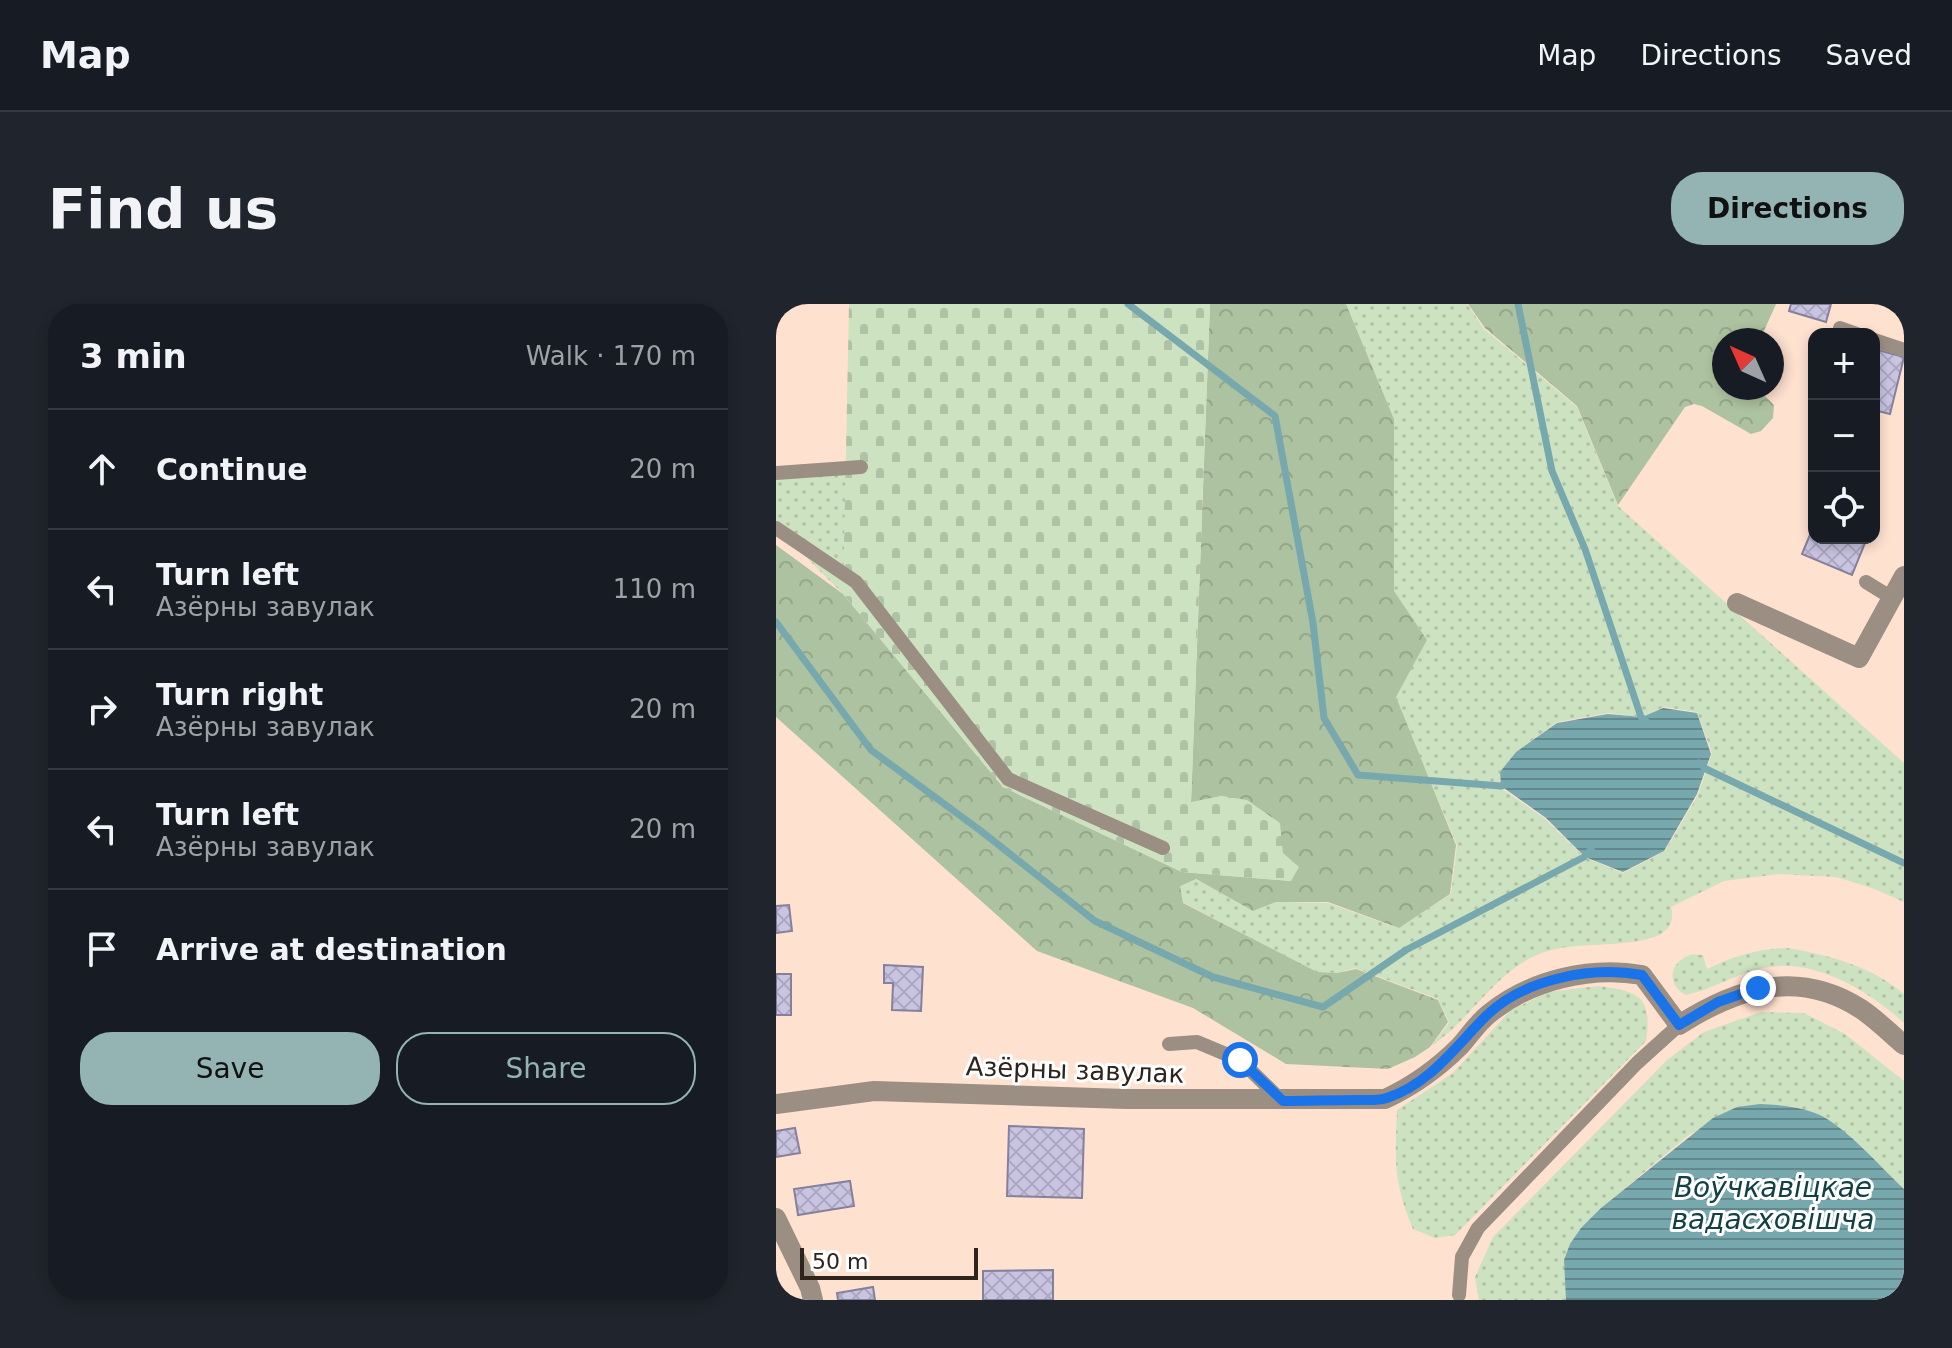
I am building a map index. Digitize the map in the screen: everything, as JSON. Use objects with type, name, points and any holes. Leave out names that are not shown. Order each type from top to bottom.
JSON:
[{"type":"street","points":[[1737,603],[1859,658],[1904,576]]},
{"type":"street","name":"Азёрны завулак","points":[[776,1104],[874,1091],[1283,1101],[1385,1099],[1407,1089],[1445,1061],[1488,1014],[1515,996],[1550,981],[1621,971],[1642,975],[1679,1025]]},
{"type":"street","points":[[1679,1025],[1718,1002],[1758,988],[1798,987],[1819,990],[1860,1009],[1904,1045]]},
{"type":"street","points":[[778,1230],[810,1288],[813,1300]]},
{"type":"lane","points":[[1880,342],[1904,350]]},
{"type":"lane","points":[[776,473],[861,467]]},
{"type":"lane","points":[[776,528],[856,582],[1008,779],[1163,848]]},
{"type":"lane","points":[[1866,582],[1892,598]]},
{"type":"lane","points":[[1459,1295],[1462,1257],[1478,1228],[1637,1063],[1679,1025]]},
{"type":"lane","points":[[1169,1044],[1197,1042],[1240,1060],[1283,1101]]},
{"type":"green space","points":[[849,304],[1210,304],[1191,802],[1222,796],[1247,800],[1280,823],[1283,853],[1299,867],[1291,881],[1182,872],[1003,787],[843,594]]},
{"type":"green space","points":[[1210,304],[1346,304],[1394,419],[1394,591],[1427,640],[1396,697],[1456,845],[1450,894],[1399,928],[1328,902],[1276,902],[1253,911],[1196,879],[1180,886],[1183,903],[1317,972],[1337,973],[1356,969],[1438,1000],[1448,1022],[1430,1047],[1388,1069],[1286,1064],[1193,1008],[1037,951],[776,717],[776,545],[843,594],[1003,787],[1182,872],[1291,881],[1283,853],[1222,796],[1191,803]]},
{"type":"green space","points":[[1346,304],[1467,304],[1484,329],[1577,407],[1618,506],[1904,763],[1904,902],[1836,877],[1779,874],[1724,881],[1671,907],[1671,922],[1661,934],[1636,941],[1551,950],[1532,957],[1501,979],[1431,1046],[1449,1023],[1438,999],[1355,968],[1337,973],[1316,972],[1182,902],[1180,885],[1195,879],[1253,911],[1276,902],[1328,903],[1398,928],[1451,894],[1457,845],[1395,698],[1427,640],[1394,592],[1394,419]],"holes":[[[1664,707],[1697,712],[1712,753],[1698,795],[1665,851],[1623,873],[1584,857],[1544,818],[1501,788],[1500,772],[1516,752],[1557,722],[1609,713],[1641,717]]]},
{"type":"green space","points":[[1468,304],[1776,304],[1765,328],[1712,328],[1712,400],[1769,400],[1774,405],[1773,418],[1761,431],[1751,434],[1702,406],[1694,404],[1685,407],[1618,505],[1577,406],[1485,328]]},
{"type":"green space","points":[[858,472],[843,594],[776,527],[776,479]]},
{"type":"green space","points":[[1787,948],[1849,963],[1891,984],[1904,994],[1904,1023],[1857,988],[1801,967],[1753,970],[1686,995],[1673,980],[1677,963],[1690,955],[1703,955],[1707,969],[1746,954]]},
{"type":"green space","points":[[1598,986],[1623,990],[1640,998],[1647,1014],[1646,1041],[1455,1235],[1435,1238],[1413,1229],[1397,1171],[1397,1110],[1453,1073],[1511,1010],[1549,992]]},
{"type":"green space","points":[[1761,1012],[1804,1013],[1845,1034],[1904,1081],[1904,1189],[1836,1125],[1797,1107],[1760,1104],[1690,1134],[1601,1208],[1566,1300],[1479,1300],[1475,1277],[1493,1237],[1667,1060],[1704,1032]]},
{"type":"water","points":[[1663,708],[1697,713],[1711,754],[1697,794],[1664,851],[1623,872],[1585,857],[1546,818],[1501,786],[1500,772],[1516,752],[1557,723],[1608,714],[1642,717]]},
{"type":"water","name":"Воўчкавіцкае вадасховішча","points":[[1760,1104],[1801,1109],[1826,1118],[1904,1189],[1904,1300],[1566,1300],[1564,1260],[1581,1228],[1601,1208],[1713,1118],[1737,1107]]},
{"type":"building","points":[[1791,304],[1831,304],[1826,322],[1789,311]]},
{"type":"building","points":[[1880,351],[1904,357],[1890,414],[1880,412]]},
{"type":"building","points":[[1808,540],[1808,544],[1865,544],[1852,575],[1802,554]]},
{"type":"building","points":[[789,905],[792,931],[776,933],[776,906]]},
{"type":"building","points":[[884,965],[923,967],[921,1011],[892,1010],[893,983],[884,983]]},
{"type":"building","points":[[776,974],[791,974],[791,1015],[776,1015]]},
{"type":"building","points":[[1009,1126],[1084,1129],[1082,1198],[1007,1196]]},
{"type":"building","points":[[795,1128],[800,1153],[776,1157],[776,1131]]},
{"type":"building","points":[[850,1181],[854,1206],[798,1215],[794,1189]]},
{"type":"building","points":[[1053,1270],[1053,1300],[983,1300],[983,1271]]},
{"type":"building","points":[[873,1287],[875,1300],[838,1300],[837,1293]]},
{"type":"waterway","points":[[1128,304],[1275,416],[1313,623],[1324,718],[1358,775],[1501,786],[1509,784]]},
{"type":"waterway","points":[[1518,304],[1552,471],[1585,549],[1641,717],[1648,723]]},
{"type":"waterway","points":[[776,622],[871,750],[1095,921],[1213,977],[1323,1007],[1406,950],[1584,857],[1591,849]]},
{"type":"waterway","points":[[1699,763],[1904,863]]},
{"type":"route","points":[[1240,1060],[1283,1101],[1385,1099],[1407,1089],[1445,1061],[1488,1014],[1515,996],[1550,981],[1621,971],[1642,975],[1679,1025],[1718,1002],[1758,988]]}]
